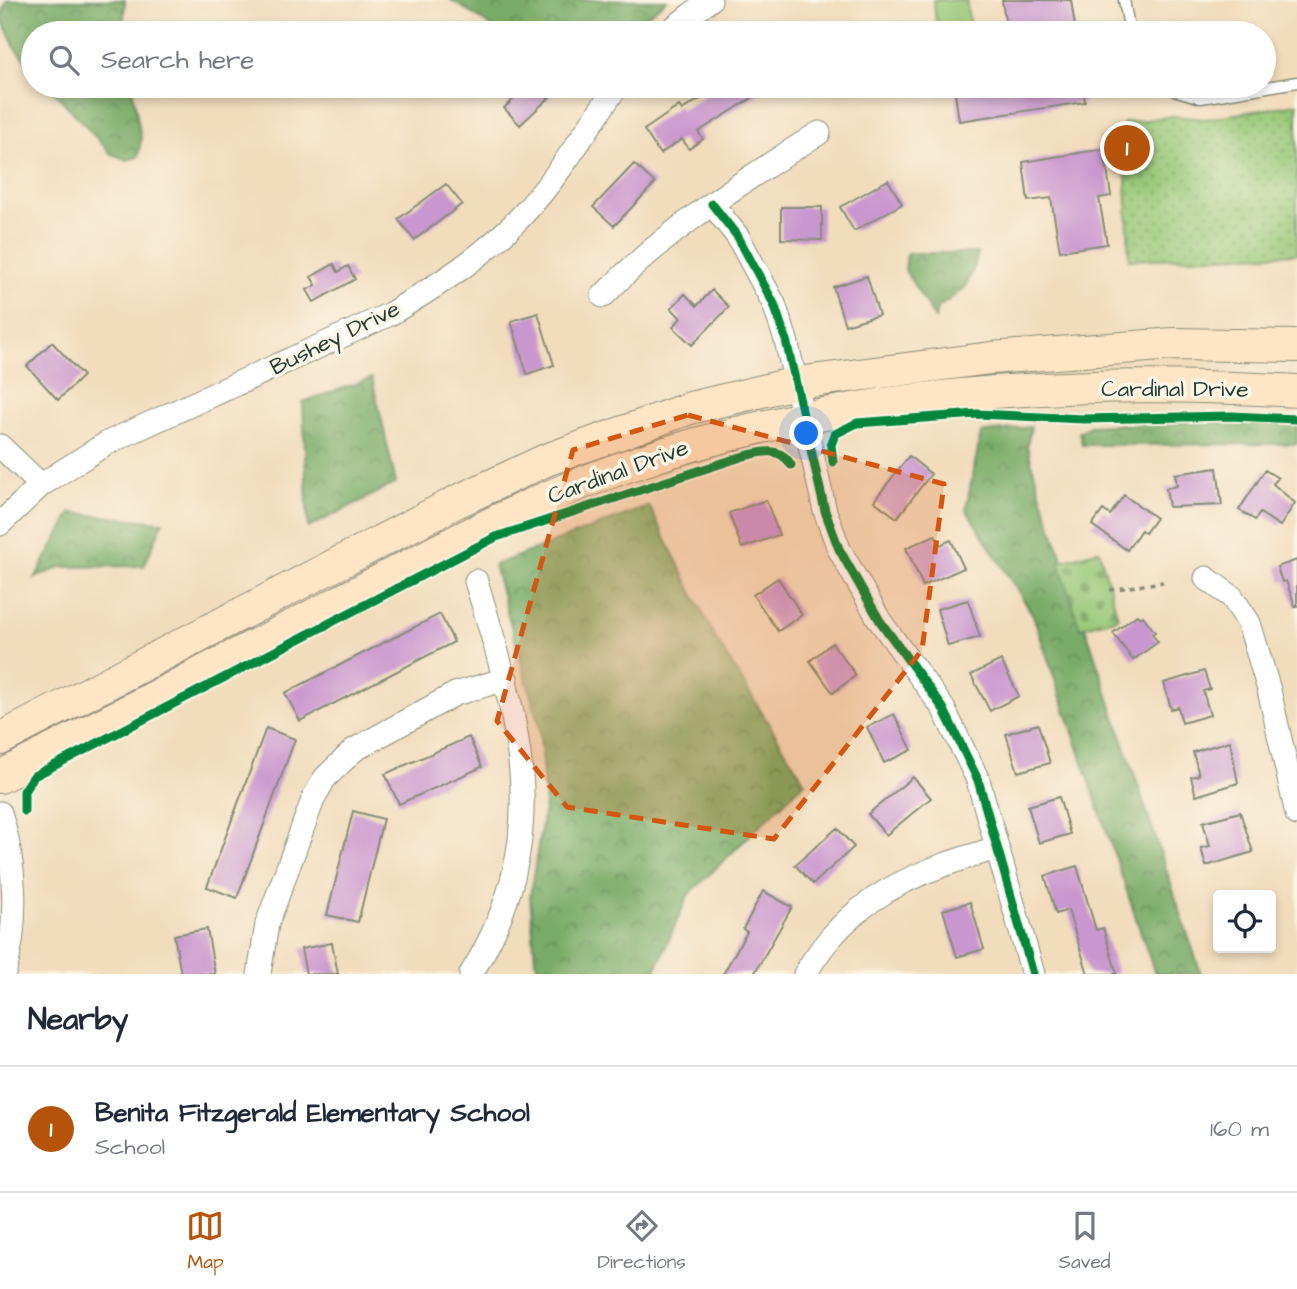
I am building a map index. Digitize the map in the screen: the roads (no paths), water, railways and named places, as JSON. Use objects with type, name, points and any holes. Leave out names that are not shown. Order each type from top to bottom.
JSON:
[{"type":"main road","name":"Cardinal Drive","points":[[0,739],[456,502],[546,460],[690,408],[796,383],[883,370],[1105,347],[1174,344],[1297,346]]},
{"type":"main road","name":"Cardinal Drive","points":[[0,777],[546,497],[692,445],[804,416],[971,396],[1158,386],[1297,391]]},
{"type":"street","points":[[683,21],[710,0]]},
{"type":"street","name":"Bushey Drive","points":[[0,524],[41,485],[107,443],[390,314],[434,288],[475,258],[528,210],[608,98]]},
{"type":"street","points":[[603,296],[636,263],[712,204],[819,132]]},
{"type":"street","points":[[712,204],[738,237],[758,270],[778,316],[825,511],[839,549],[858,586],[943,708],[978,779],[1033,974]]},
{"type":"street","points":[[0,446],[41,485]]},
{"type":"street","points":[[1206,579],[1232,597],[1246,616],[1292,767],[1297,814]]},
{"type":"street","points":[[471,974],[491,938],[506,901],[521,832],[522,759],[506,679],[476,582]]},
{"type":"street","points":[[258,974],[267,924],[314,797],[325,778],[354,750],[455,694],[506,679]]},
{"type":"street","points":[[0,813],[11,861],[13,897],[4,974]]},
{"type":"street","points":[[805,974],[839,928],[889,887],[941,864],[997,848]]},
{"type":"lane","points":[[1124,0],[1128,21]]},
{"type":"lane","points":[[1276,86],[1297,82]]},
{"type":"place","name":"Benita Fitzgerald Elementary School","points":[[1127,148]]}]
